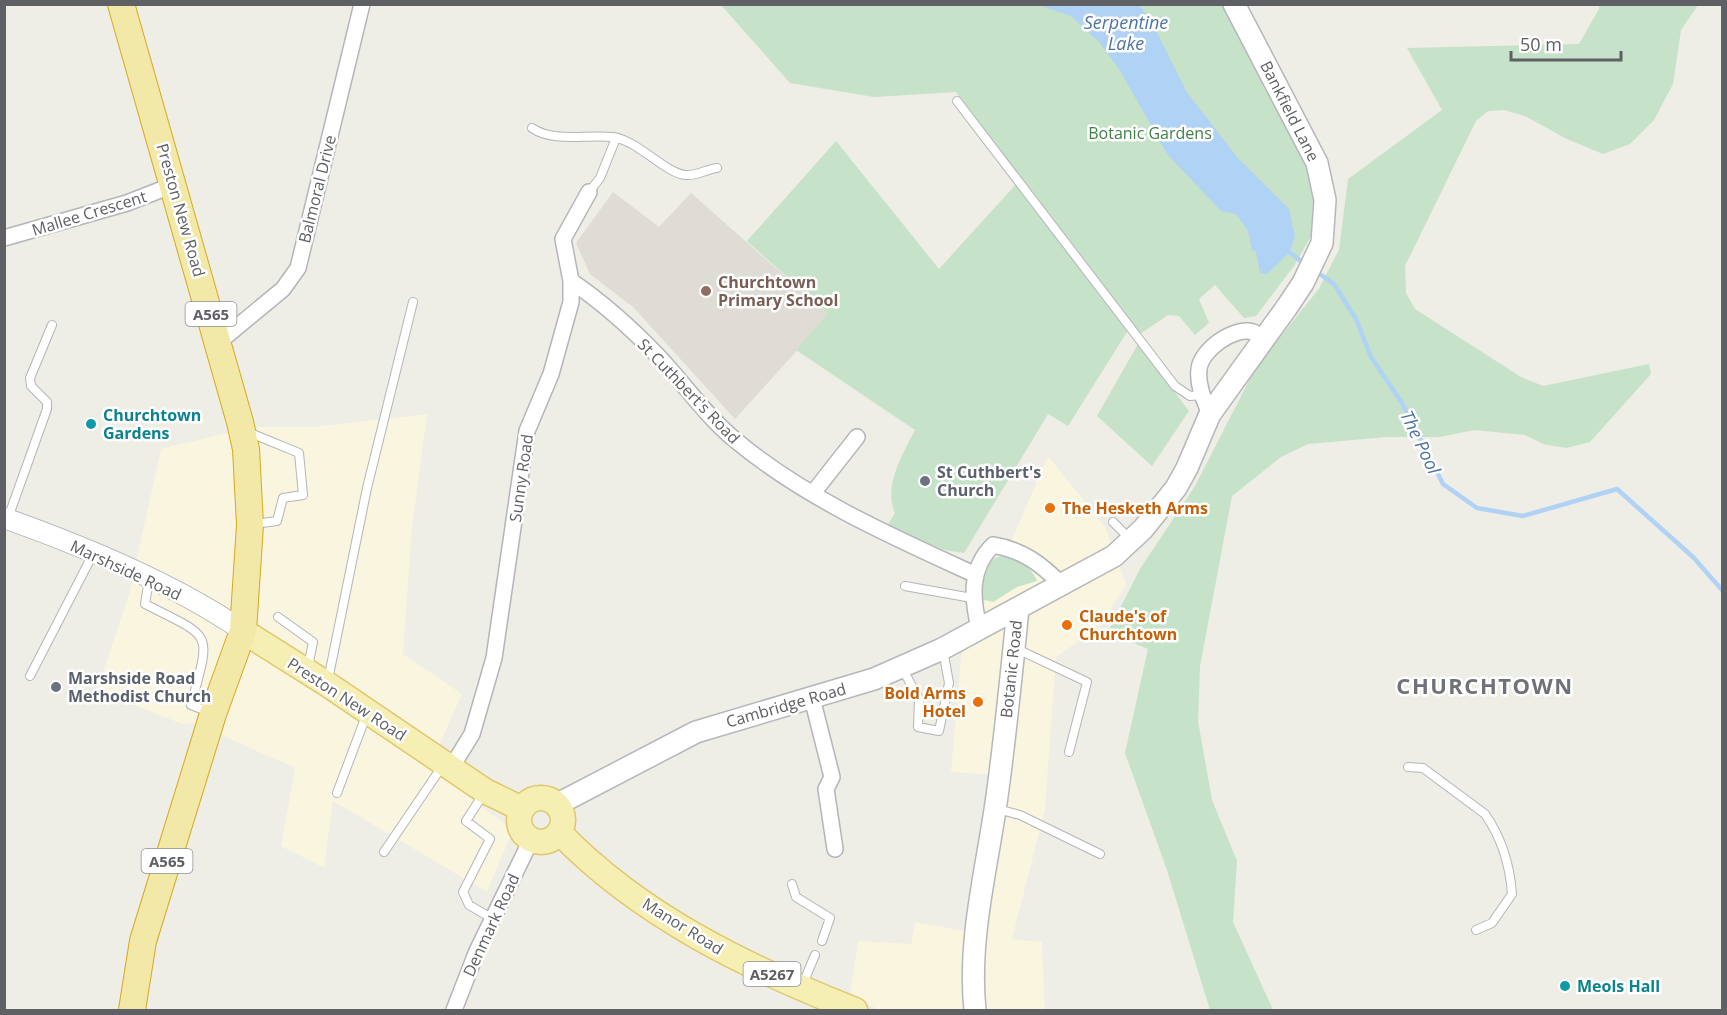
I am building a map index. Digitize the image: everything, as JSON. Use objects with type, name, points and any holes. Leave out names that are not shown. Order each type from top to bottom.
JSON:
[{"type":"highway","name":"Preston New Road","points":[[121,4],[219,342],[246,449],[250,525],[243,631],[213,714]]},
{"type":"highway","name":"A565","points":[[132,1011],[143,941],[213,714]]},
{"type":"main road","name":"Bankfield Lane","points":[[1234,4],[1321,173],[1325,222],[1322,243],[1316,257]]},
{"type":"main road","name":"Botanic Road","points":[[975,1011],[973,981],[976,930],[996,808],[1018,609],[1114,556],[1132,541],[1176,488],[1188,468],[1206,405],[1264,340],[1303,283],[1316,257]]},
{"type":"main road","name":"Cambridge Road","points":[[556,805],[696,732],[874,679],[942,649],[1018,609]]},
{"type":"main road","name":"Preston New Road","points":[[243,631],[448,766]]},
{"type":"main road","points":[[448,766],[485,791],[522,809]]},
{"type":"main road","points":[[538,799],[556,805],[562,818],[559,832],[544,842],[531,840],[521,830],[519,816],[522,809],[538,799]]},
{"type":"main road","name":"Manor Road","points":[[559,832],[585,858],[690,933],[725,953],[851,1010]]},
{"type":"street","name":"Balmoral Drive","points":[[219,342],[283,289],[298,267],[362,4]]},
{"type":"street","name":"Mallee Crescent","points":[[4,238],[127,203],[173,185]]},
{"type":"street","name":"Sunny Road","points":[[448,766],[472,734],[494,658],[526,431],[551,374],[571,302],[571,281],[563,239],[589,192]]},
{"type":"street","name":"St Cuthbert's Road","points":[[571,281],[598,299],[657,355],[732,437],[768,466],[887,534],[976,575]]},
{"type":"street","name":"Botanic Road","points":[[1206,405],[1199,366],[1216,344],[1246,331],[1255,332],[1264,340]]},
{"type":"street","points":[[813,493],[857,437]]},
{"type":"street","name":"Marshside Road","points":[[6,518],[149,579],[214,611],[243,631]]},
{"type":"street","points":[[979,628],[972,598],[976,575],[983,556],[993,546],[1014,549],[1025,555],[1062,585]]},
{"type":"street","points":[[812,698],[832,777],[826,789],[835,849]]},
{"type":"street","name":"Denmark Road","points":[[454,1011],[477,951],[531,840]]},
{"type":"lane","points":[[957,101],[1175,386],[1206,405]]},
{"type":"lane","points":[[532,128],[545,135],[616,138],[644,150],[679,173],[697,174],[717,168]]},
{"type":"lane","points":[[589,192],[600,178],[616,138]]},
{"type":"lane","points":[[317,678],[413,302]]},
{"type":"lane","points":[[6,518],[47,410],[47,402],[31,386],[30,378],[52,325]]},
{"type":"lane","points":[[242,429],[299,453],[303,495],[283,498],[278,521],[250,525]]},
{"type":"lane","points":[[1113,522],[1132,541]]},
{"type":"lane","points":[[30,676],[93,554]]},
{"type":"lane","points":[[149,579],[145,604],[191,628],[202,637],[206,651],[191,705],[213,714]]},
{"type":"lane","points":[[905,586],[972,598]]},
{"type":"lane","points":[[278,617],[312,642],[317,678]]},
{"type":"lane","points":[[1014,647],[1087,682],[1069,752]]},
{"type":"lane","points":[[902,667],[919,699],[918,727],[939,731],[949,683],[942,649]]},
{"type":"lane","points":[[337,793],[367,711]]},
{"type":"lane","points":[[384,852],[448,766]]},
{"type":"lane","points":[[1408,767],[1423,768],[1485,814],[1492,824],[1510,874],[1512,894],[1492,923],[1476,930]]},
{"type":"lane","points":[[485,791],[466,821],[490,838],[463,892],[469,905],[493,919]]},
{"type":"lane","points":[[996,808],[1020,816],[1100,854]]},
{"type":"lane","points":[[792,884],[796,897],[830,918],[822,941]]},
{"type":"lane","points":[[801,987],[815,955]]},
{"type":"shaded area","name":"Churchtown Primary School","points":[[613,192],[659,227],[691,193],[829,315],[735,419],[633,307],[590,274],[576,243]]},
{"type":"shaded area","points":[[427,414],[412,527],[403,654],[462,694],[429,768],[513,830],[487,892],[333,801],[324,868],[281,846],[295,768],[194,723],[182,724],[97,690],[129,594],[161,449],[251,427],[314,427]]},
{"type":"shaded area","points":[[1048,456],[1105,527],[1126,584],[1100,626],[1056,657],[1045,810],[1012,939],[1042,942],[1045,1010],[879,1010],[850,995],[858,941],[911,944],[915,922],[966,931],[995,775],[951,772],[961,657]]},
{"type":"green space","name":"Botanic Gardens","points":[[721,5],[1228,5],[1300,147],[1314,181],[1311,236],[1294,266],[1256,316],[1244,318],[1215,285],[1199,299],[1209,323],[1195,335],[1179,316],[1168,315],[1140,334],[956,92],[874,97],[790,83]]},
{"type":"green space","points":[[1599,5],[1698,5],[1681,30],[1673,84],[1654,120],[1630,144],[1603,154],[1567,139],[1525,116],[1504,110],[1488,111],[1476,121],[1405,266],[1406,293],[1415,309],[1521,377],[1543,386],[1649,364],[1651,374],[1590,442],[1566,448],[1543,444],[1525,435],[1474,430],[1440,437],[1386,437],[1308,444],[1281,457],[1232,496],[1200,666],[1198,721],[1212,800],[1237,861],[1233,922],[1273,1010],[1210,1010],[1167,870],[1125,753],[1148,649],[1108,632],[1140,569],[1195,486],[1256,367],[1318,290],[1339,250],[1348,179],[1442,110],[1407,48],[1579,44],[1599,9]]},
{"type":"green space","points":[[836,141],[939,269],[1018,182],[1130,327],[1068,426],[1048,414],[964,553],[945,550],[887,526],[895,513],[891,492],[896,470],[915,430],[796,350],[828,314],[747,241]]},
{"type":"green space","points":[[1138,344],[1189,411],[1152,466],[1097,416]]},
{"type":"green space","points":[[1001,556],[1023,564],[1037,581],[1017,587],[993,602],[981,599],[982,584],[992,559]]},
{"type":"water","name":"Serpentine Lake","points":[[1015,5],[1139,5],[1150,19],[1186,91],[1237,157],[1289,209],[1295,237],[1289,253],[1267,274],[1260,273],[1256,252],[1252,250],[1248,231],[1236,214],[1221,211],[1167,154],[1121,72],[1100,43],[1071,16],[1041,6]]},
{"type":"waterway","name":"The Pool","points":[[1285,249],[1305,264]]},
{"type":"waterway","name":"The Pool","points":[[1314,270],[1334,284],[1356,319],[1371,357],[1402,403],[1443,484],[1477,508],[1523,516],[1617,489],[1693,557],[1722,590]]},
{"type":"place","name":"Churchtown Primary School","points":[[706,291]]},
{"type":"place","name":"Churchtown Gardens","points":[[91,424]]},
{"type":"place","name":"St Cuthbert's Church","points":[[925,481]]},
{"type":"place","name":"The Hesketh Arms","points":[[1050,508]]},
{"type":"place","name":"Claude's of Churchtown","points":[[1067,625]]},
{"type":"place","name":"Marshside Road Methodist Church","points":[[56,687]]},
{"type":"place","name":"Bold Arms Hotel","points":[[978,702]]},
{"type":"place","name":"Meols Hall","points":[[1565,986]]},
{"type":"district","name":"CHURCHTOWN","points":[[1485,685]]}]
